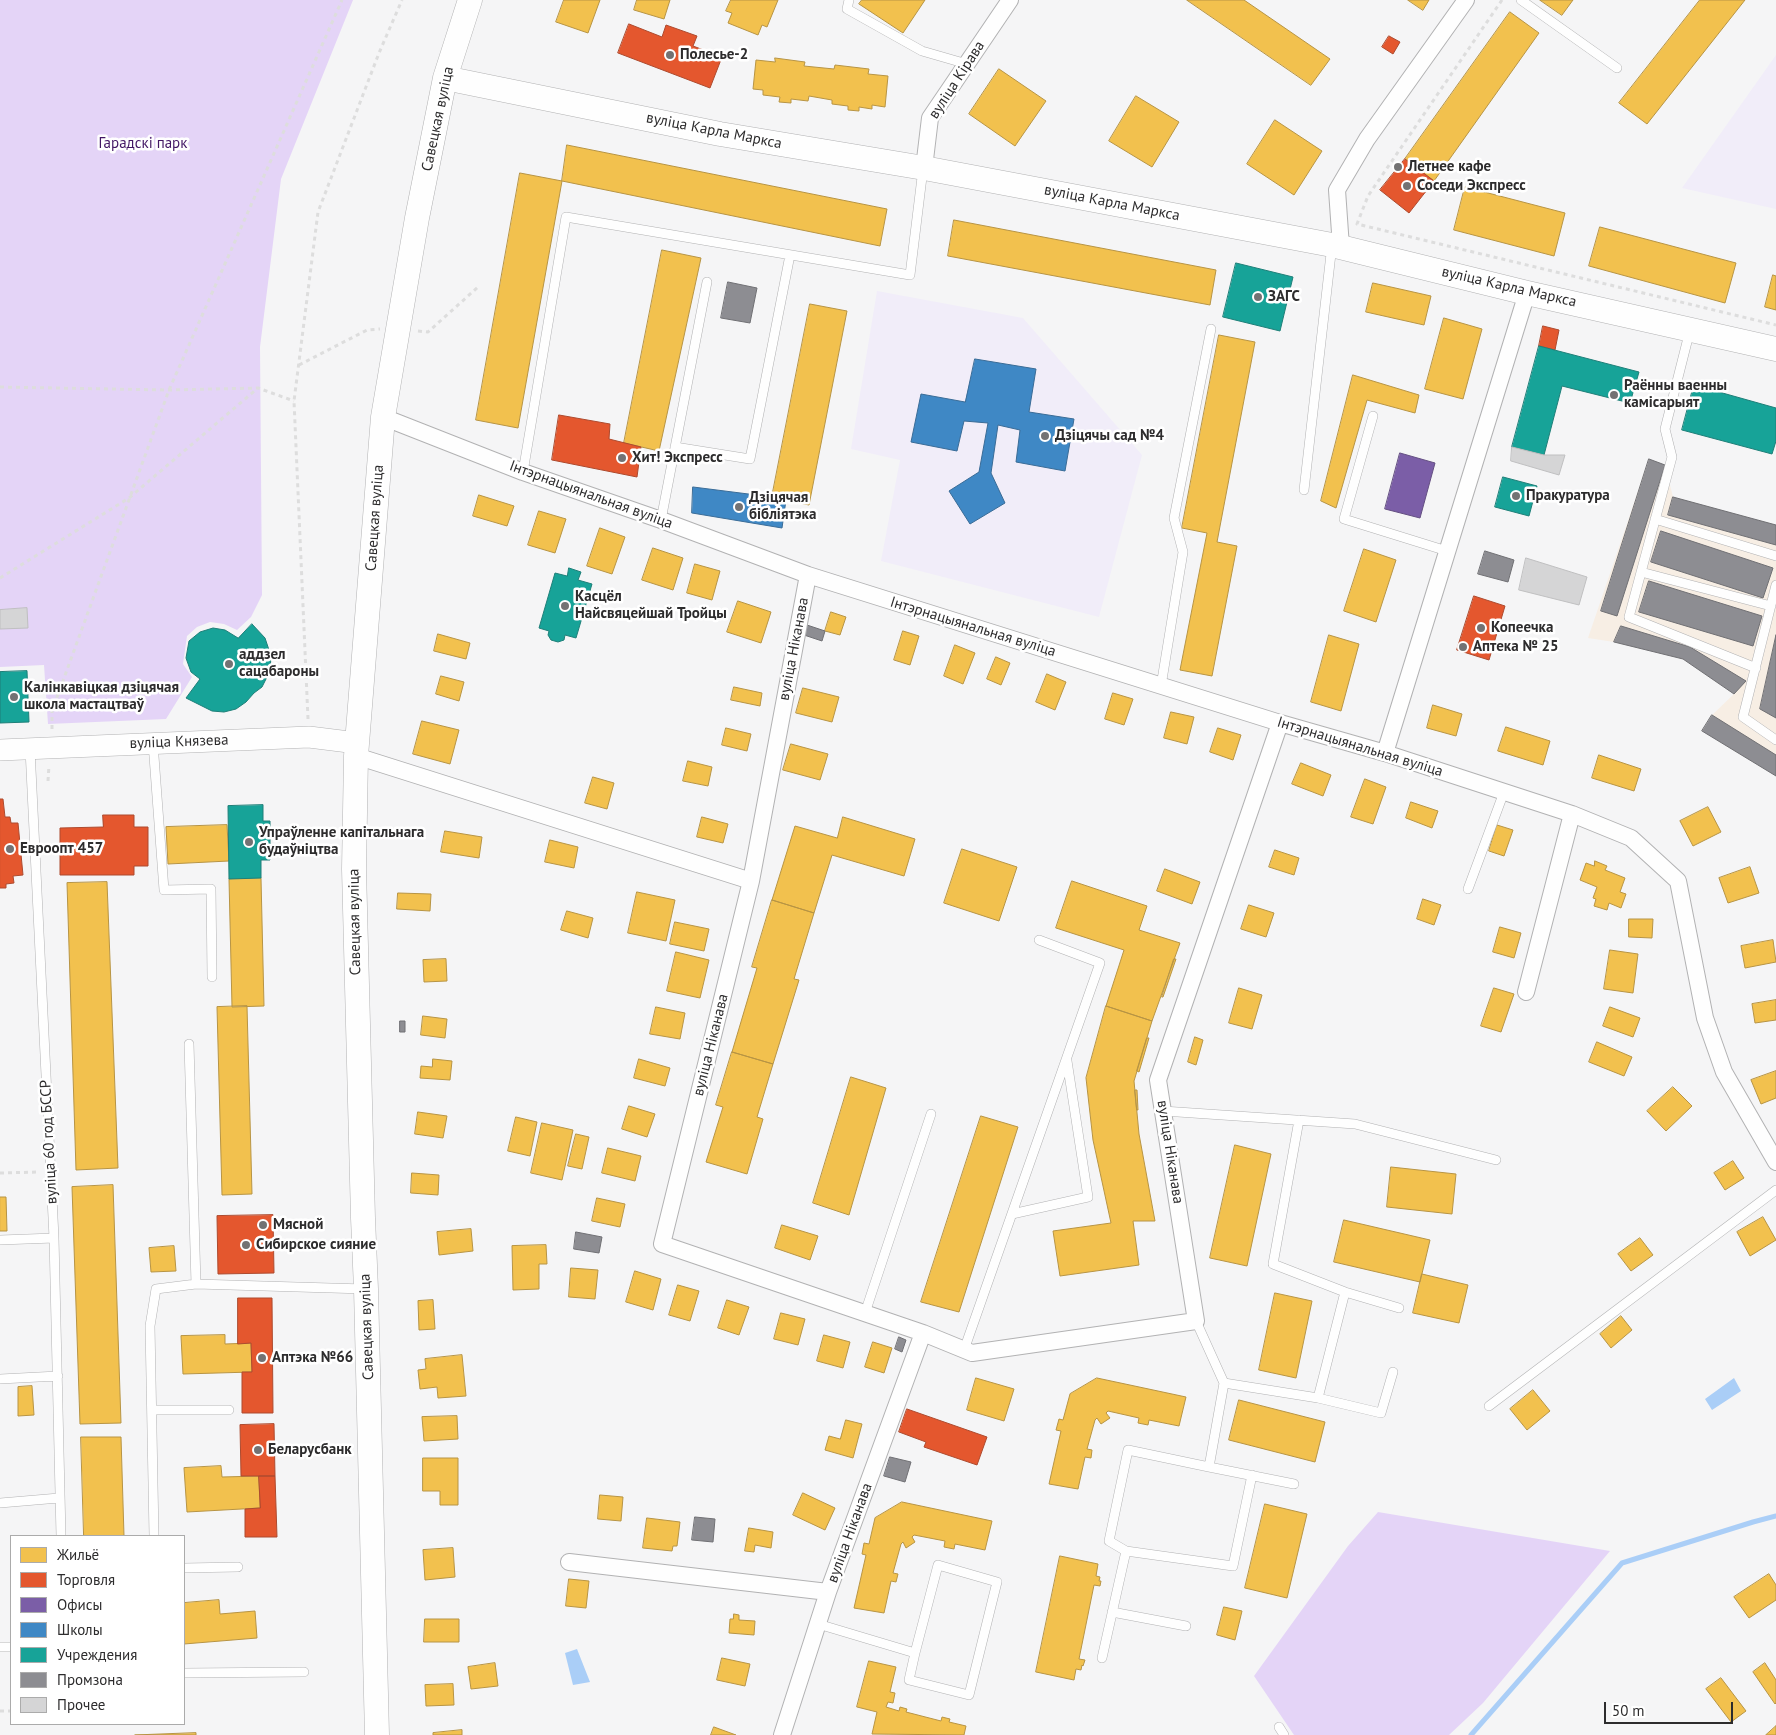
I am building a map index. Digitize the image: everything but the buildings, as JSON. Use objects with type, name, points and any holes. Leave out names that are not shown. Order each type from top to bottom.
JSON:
[{"type":"main road","name":"Савецкая вуліца","points":[[377,1735],[354,869],[357,750],[383,417],[417,218],[445,78],[470,0]]},
{"type":"main road","name":"вуліца Карла Маркса","points":[[445,78],[720,134],[924,168],[1336,246],[1527,293],[1776,349]]},
{"type":"street","name":"вуліца Кірава","points":[[924,168],[930,118],[1010,0]]},
{"type":"street","points":[[1336,246],[1337,190],[1367,139],[1466,0]]},
{"type":"street","points":[[1385,753],[1527,293]]},
{"type":"street","name":"Інтэрнацыянальная вуліца","points":[[383,417],[523,472],[661,520],[808,575],[1280,723],[1385,753],[1572,814],[1631,838],[1678,881],[1705,1018],[1724,1072],[1776,1162]]},
{"type":"street","name":"вуліца Ніканава","points":[[808,575],[751,881],[662,1244],[923,1333],[972,1353],[1196,1321],[1158,1080],[1280,723]]},
{"type":"street","name":"вуліца Князева","points":[[0,750],[153,742],[309,737],[357,750]]},
{"type":"street","points":[[357,750],[751,881]]},
{"type":"street","points":[[1526,992],[1572,814]]},
{"type":"street","name":"вуліца Ніканава","points":[[782,1735],[828,1592],[923,1333]]},
{"type":"street","points":[[569,1562],[828,1592]]},
{"type":"lane","points":[[849,0],[847,9],[922,50],[967,64]]},
{"type":"lane","points":[[1521,0],[1617,68]]},
{"type":"lane","points":[[523,472],[566,217],[910,275],[924,168]]},
{"type":"lane","points":[[1304,490],[1336,246]]},
{"type":"lane","points":[[675,447],[750,459],[790,255]]},
{"type":"lane","points":[[661,520],[707,282]]},
{"type":"lane","points":[[1161,686],[1183,552],[1174,518],[1211,329]]},
{"type":"lane","points":[[1690,330],[1665,429],[1672,457],[1629,617],[1756,668]]},
{"type":"lane","points":[[1373,416],[1344,520],[1447,551]]},
{"type":"lane","points":[[1655,519],[1776,556]]},
{"type":"lane","points":[[1641,572],[1771,606]]},
{"type":"lane","points":[[1776,585],[1743,717],[1776,740]]},
{"type":"lane","points":[[153,742],[164,890],[211,889],[212,977]]},
{"type":"lane","name":"вуліца 60 год БССР","points":[[30,748],[54,1238],[61,1535]]},
{"type":"lane","points":[[1468,889],[1504,792]]},
{"type":"lane","points":[[964,1350],[1100,963],[1039,940]]},
{"type":"lane","points":[[189,1044],[196,1284]]},
{"type":"lane","points":[[1012,1214],[1088,1197],[1066,1058]]},
{"type":"lane","points":[[1163,1112],[1356,1124],[1496,1160]]},
{"type":"lane","points":[[866,1313],[931,1114]]},
{"type":"lane","points":[[1299,1120],[1273,1264],[1345,1292],[1399,1308]]},
{"type":"lane","points":[[1489,1406],[1776,1190]]},
{"type":"lane","points":[[0,1240],[54,1238]]},
{"type":"lane","points":[[154,1535],[150,1326],[156,1289],[196,1284],[366,1289]]},
{"type":"lane","points":[[1318,1398],[1345,1292]]},
{"type":"lane","points":[[1196,1321],[1224,1383],[1209,1467]]},
{"type":"lane","points":[[1224,1383],[1318,1398],[1381,1413],[1393,1372]]},
{"type":"lane","points":[[0,1379],[58,1376]]},
{"type":"lane","points":[[152,1410],[229,1410]]},
{"type":"lane","points":[[1252,1475],[1233,1566],[1126,1551],[1109,1540],[1128,1450],[1209,1467],[1252,1475],[1294,1484]]},
{"type":"lane","points":[[0,1503],[59,1498]]},
{"type":"lane","points":[[1102,1658],[1126,1551]]},
{"type":"lane","points":[[938,1565],[998,1582],[969,1695],[909,1680],[915,1653],[938,1565]]},
{"type":"lane","points":[[185,1568],[238,1567]]},
{"type":"lane","points":[[1112,1612],[1186,1626]]},
{"type":"lane","points":[[818,1624],[915,1653]]},
{"type":"lane","points":[[185,1673],[304,1672]]},
{"type":"path","points":[[48,781],[52,748],[52,711],[169,390],[342,0]]},
{"type":"path","points":[[309,737],[294,401],[318,212],[379,53],[402,0]]},
{"type":"path","points":[[1502,0],[1368,196],[1357,224],[1776,325]]},
{"type":"path","points":[[0,386],[169,390],[258,388],[294,401]]},
{"type":"path","points":[[0,578],[129,498],[258,388]]},
{"type":"path","points":[[0,1174],[51,1172]]},
{"type":"shaded area","points":[[1776,55],[1776,209],[1682,188]]},
{"type":"shaded area","points":[[877,291],[1023,318],[1142,455],[1099,617],[881,561],[900,460],[851,449]]},
{"type":"shaded area","points":[[1649,459],[1665,465],[1673,497],[1776,525],[1776,776],[1702,731],[1712,715],[1734,694],[1683,659],[1614,642],[1588,638]]},
{"type":"green space","name":"Гарадскі парк","points":[[0,0],[353,0],[281,179],[260,347],[262,595],[251,617],[237,630],[224,624],[210,622],[197,627],[187,636],[183,664],[192,677],[166,719],[48,724],[44,665],[0,667]]},
{"type":"green space","points":[[1378,1512],[1610,1551],[1483,1703],[1449,1735],[1294,1735],[1254,1676],[1348,1546]]},
{"type":"water","points":[[1734,1378],[1741,1391],[1712,1410],[1705,1399]]},
{"type":"water","points":[[577,1649],[590,1682],[573,1685],[565,1653]]},
{"type":"waterway","points":[[1471,1735],[1622,1563],[1776,1516]]},
{"type":"place","name":"Полесье-2","points":[[670,55]]},
{"type":"place","name":"Летнее кафе","points":[[1398,167]]},
{"type":"place","name":"Соседи Экспресс","points":[[1407,186]]},
{"type":"place","name":"ЗАГС","points":[[1258,297]]},
{"type":"place","name":"Раённы ваенны камісарыят","points":[[1614,395]]},
{"type":"place","name":"Дзіцячы сад №4","points":[[1045,436]]},
{"type":"place","name":"Хит! Экспресс","points":[[622,458]]},
{"type":"place","name":"Пракуратура","points":[[1516,496]]},
{"type":"place","name":"Дзіцячая бібліятэка","points":[[739,507]]},
{"type":"place","name":"Касцёл Найсвяцейшай Тройцы","points":[[565,606]]},
{"type":"place","name":"Копеечка","points":[[1481,628]]},
{"type":"place","name":"Аптека № 25","points":[[1463,647]]},
{"type":"place","name":"аддзел сацабароны","points":[[229,664]]},
{"type":"place","name":"Калінкавіцкая дзіцячая школа мастацтваў","points":[[14,697]]},
{"type":"place","name":"Упраўленне капітальнага будаўніцтва","points":[[249,842]]},
{"type":"place","name":"Евроопт 457","points":[[10,849]]},
{"type":"place","name":"Мясной","points":[[263,1225]]},
{"type":"place","name":"Сибирское сияние","points":[[246,1245]]},
{"type":"place","name":"Аптэка №66","points":[[262,1358]]},
{"type":"place","name":"Беларусбанк","points":[[258,1450]]}]
